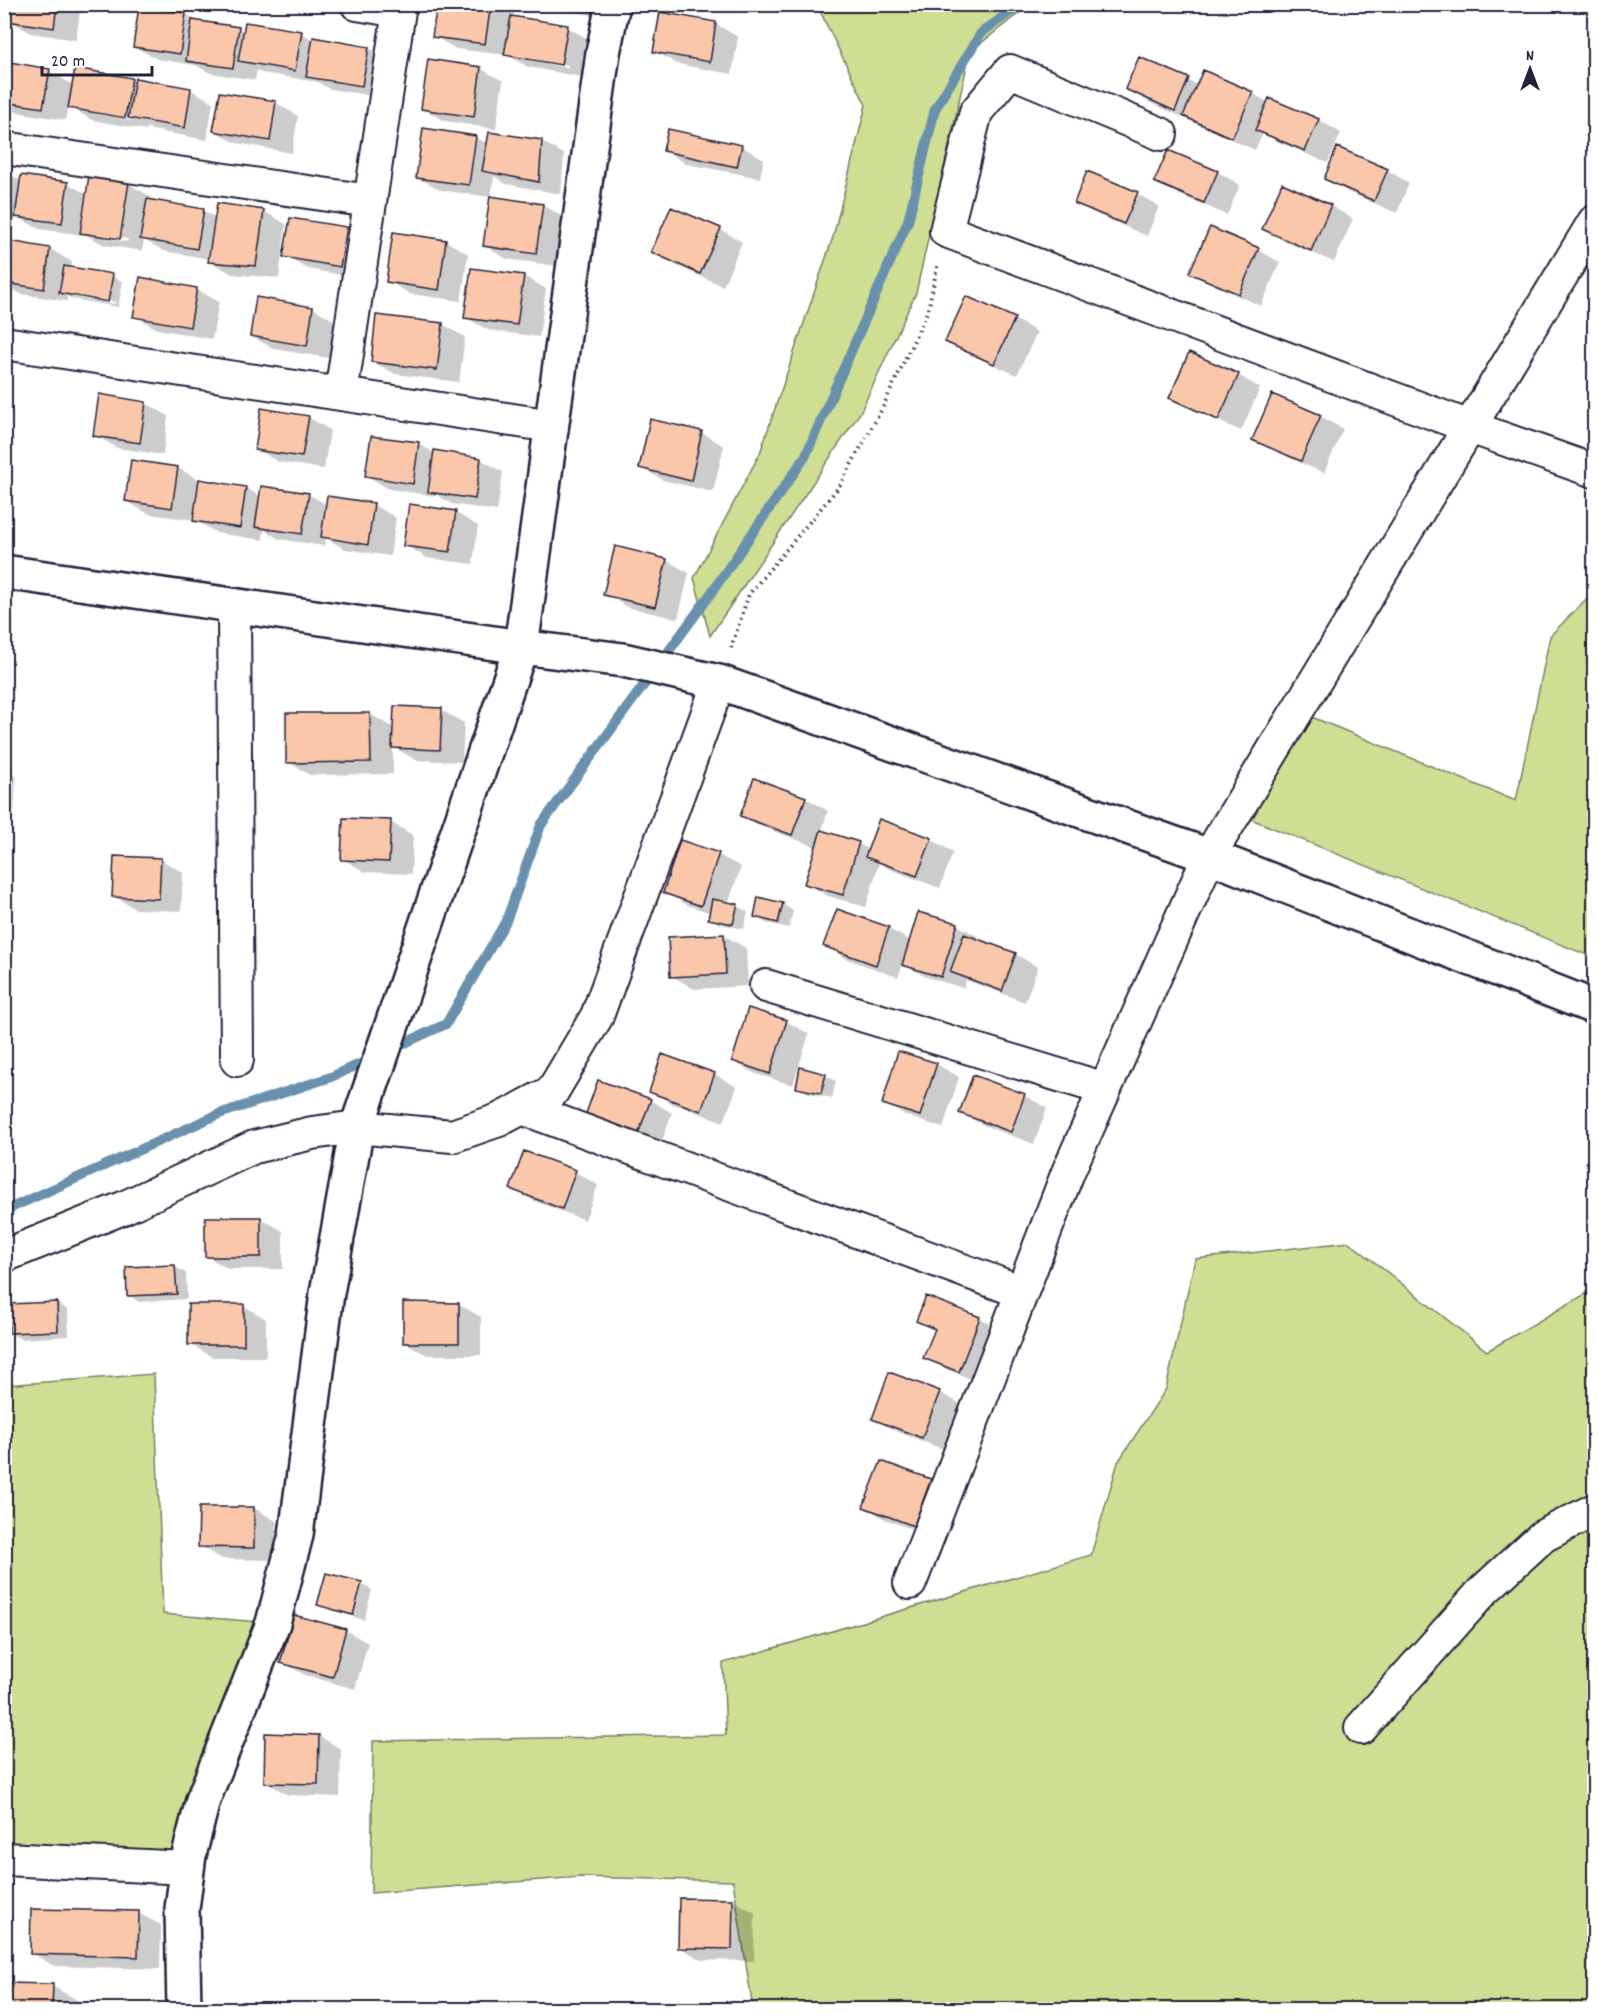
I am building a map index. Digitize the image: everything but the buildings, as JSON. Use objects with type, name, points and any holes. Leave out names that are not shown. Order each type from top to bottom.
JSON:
[{"type":"street","points":[[341,394],[400,8],[357,4]]},
{"type":"street","points":[[184,2010],[182,1909],[188,1868],[203,1800],[273,1623],[296,1536],[327,1293],[357,1127],[521,647],[603,53],[613,4]]},
{"type":"street","points":[[1161,134],[1010,71],[976,112],[946,231],[1594,471]]},
{"type":"street","points":[[4,148],[370,201]]},
{"type":"street","points":[[910,1583],[1068,1172],[1209,856],[1594,222]]},
{"type":"street","points":[[4,343],[552,426]]},
{"type":"street","points":[[4,572],[632,662],[719,682],[1209,856],[1594,1007]]},
{"type":"street","points":[[234,605],[237,1060]]},
{"type":"street","points":[[4,1256],[123,1208],[254,1147],[312,1133],[357,1127],[452,1136],[500,1120],[552,1092],[597,1016],[719,682]]},
{"type":"street","points":[[766,986],[1105,1089]]},
{"type":"street","points":[[522,1108],[1022,1292]]},
{"type":"street","points":[[1361,1728],[1483,1591],[1543,1536],[1594,1510]]},
{"type":"street","points":[[4,1860],[188,1868]]},
{"type":"path","points":[[719,682],[749,594],[838,488],[882,409],[928,310],[946,231]]},
{"type":"green space","points":[[817,5],[1029,5],[970,52],[916,293],[860,413],[710,636],[694,578],[760,453],[833,237],[866,105]]},
{"type":"green space","points":[[1594,591],[1594,958],[1236,813],[1297,711],[1516,801],[1550,636]]},
{"type":"green space","points":[[1349,1242],[1487,1351],[1594,1289],[1594,2009],[753,2009],[733,1881],[581,1877],[371,1893],[373,1741],[726,1735],[723,1663],[1091,1555],[1118,1462],[1166,1389],[1195,1259]]},
{"type":"green space","points":[[154,1374],[163,1614],[273,1623],[187,1868],[5,1859],[5,1385]]},
{"type":"waterway","points":[[392,1049],[446,1024],[506,921],[541,825],[707,599],[805,457],[908,221],[935,109],[981,33],[1021,4]]},
{"type":"waterway","points":[[4,1211],[219,1114],[331,1077],[373,1058]]}]
